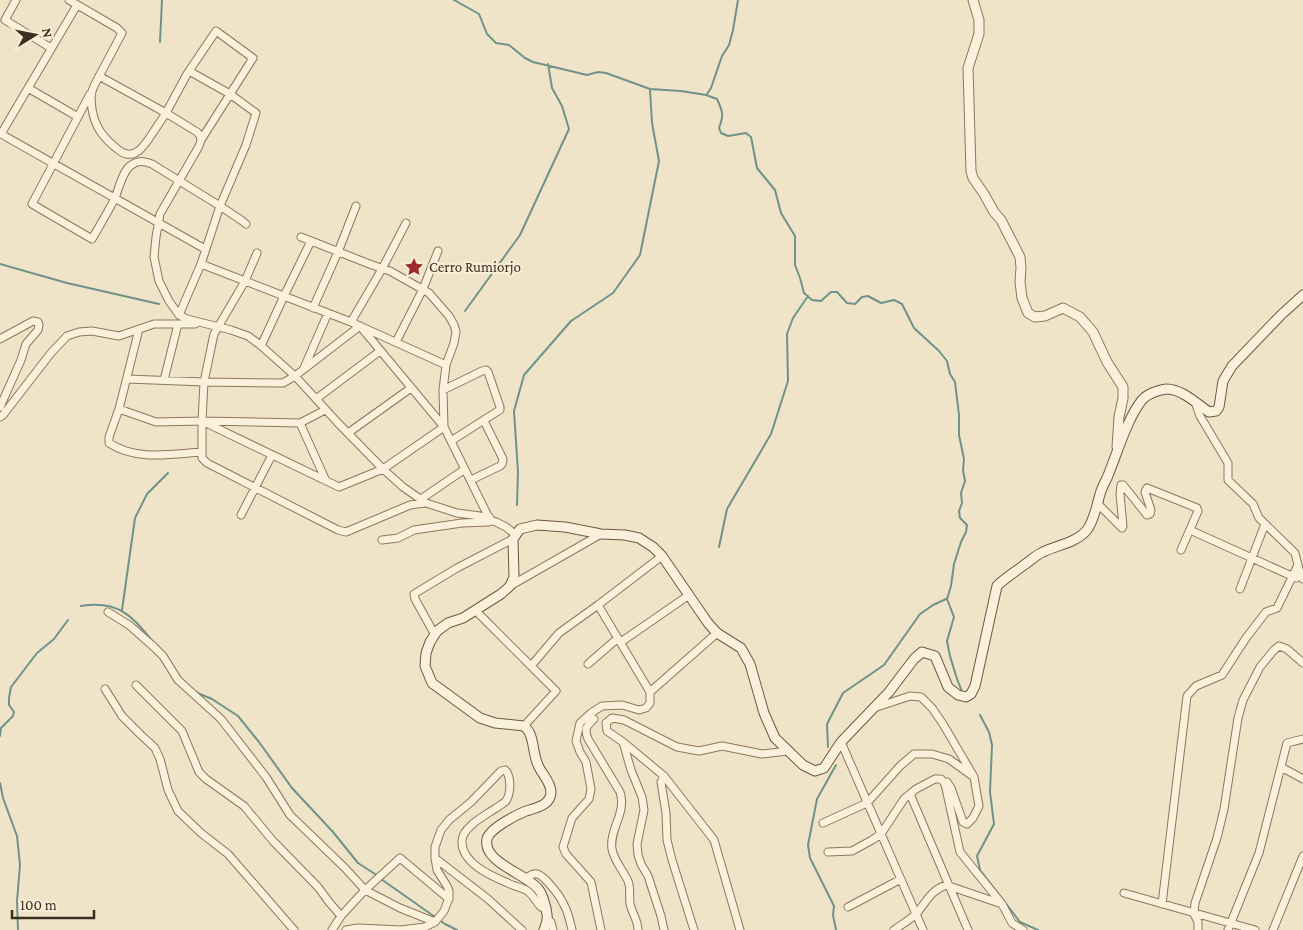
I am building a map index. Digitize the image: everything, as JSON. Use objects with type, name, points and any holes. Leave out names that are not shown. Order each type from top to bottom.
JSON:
[{"type":"main road","points":[[973,0],[979,20],[979,34],[968,68],[971,171],[973,178],[1001,220],[1020,257],[1022,298],[1028,313],[1035,317],[1045,316],[1063,308],[1080,317],[1093,332],[1107,362],[1123,387],[1117,452]]},
{"type":"main road","points":[[544,930],[547,919],[546,908],[539,889],[526,878],[500,863],[489,852],[487,841],[491,831],[498,826],[525,812],[536,809],[549,799],[550,785],[537,764],[529,732],[524,726],[495,723],[480,718],[432,683],[425,666],[426,653],[430,642],[438,631],[448,623],[463,618],[501,594],[510,586],[514,577],[515,537],[520,529],[537,525],[565,527],[600,534],[625,535],[638,538],[653,547],[662,556],[708,623],[717,633],[741,648],[750,664],[764,713],[774,738],[803,765],[815,771],[824,768],[841,742],[889,692],[914,659],[922,652],[935,656],[948,687],[958,696],[971,694],[975,686],[997,586],[1041,552],[1081,536],[1087,529],[1134,411],[1143,399],[1165,389],[1185,395],[1209,412],[1216,411],[1219,407],[1224,381],[1232,366],[1303,295]]},
{"type":"street","points":[[16,0],[5,20],[52,48]]},
{"type":"street","points":[[69,0],[117,28],[122,33],[32,204],[92,239],[115,198],[126,171],[130,165],[143,161],[152,164],[180,181],[246,224]]},
{"type":"street","points":[[77,5],[1,134],[205,249]]},
{"type":"street","points":[[92,89],[90,100],[95,124],[100,133],[115,148],[123,153],[133,154],[142,148],[166,114],[189,71],[216,31],[253,58],[201,140],[180,181],[160,214],[154,257],[156,270],[169,302],[179,315],[248,336],[295,376],[325,410],[403,487],[423,501],[442,510],[457,514],[480,516],[493,521],[506,527],[515,537],[457,568],[414,594],[435,635]]},
{"type":"street","points":[[179,315],[201,264],[220,206],[246,145],[256,115],[255,111],[230,94],[189,71]]},
{"type":"street","points":[[99,76],[197,132],[200,134],[201,140]]},
{"type":"street","points":[[28,88],[78,117]]},
{"type":"street","points":[[313,308],[356,206]]},
{"type":"street","points":[[351,322],[406,223]]},
{"type":"street","points":[[301,237],[390,271],[429,293],[449,316],[456,332],[446,365],[443,390],[444,427]]},
{"type":"street","points":[[261,346],[311,241]]},
{"type":"street","points":[[396,342],[423,289],[438,251]]},
{"type":"street","points":[[256,253],[244,281],[214,334],[204,382],[202,458],[207,463],[255,488],[338,530],[346,532],[423,501],[465,469]]},
{"type":"street","points":[[201,264],[351,322],[446,365]]},
{"type":"street","points":[[304,369],[328,313]]},
{"type":"street","points":[[0,339],[33,321],[38,322],[38,330],[26,344],[22,360],[0,407]]},
{"type":"street","points":[[0,417],[4,415],[51,353],[67,336],[79,332],[92,331],[119,336],[154,324],[204,324]]},
{"type":"street","points":[[164,380],[178,324]]},
{"type":"street","points":[[127,378],[204,382],[283,383],[295,376],[360,326]]},
{"type":"street","points":[[360,326],[444,427],[487,514],[493,521]]},
{"type":"street","points":[[139,329],[119,409],[109,437],[109,443],[141,455],[202,452]]},
{"type":"street","points":[[316,400],[380,350]]},
{"type":"street","points":[[443,390],[486,370],[500,410],[451,441]]},
{"type":"street","points":[[348,433],[411,388]]},
{"type":"street","points":[[1195,402],[1200,416],[1228,463],[1228,480],[1253,504],[1259,518],[1295,553],[1303,580]]},
{"type":"street","points":[[119,409],[156,422],[300,423],[325,410]]},
{"type":"street","points":[[202,421],[339,488],[383,469],[444,427]]},
{"type":"street","points":[[471,480],[502,464],[503,459],[484,421]]},
{"type":"street","points":[[300,423],[326,481]]},
{"type":"street","points":[[241,515],[272,455]]},
{"type":"street","points":[[1097,503],[1122,528],[1124,526],[1120,494],[1121,485],[1124,485],[1147,515],[1150,514],[1145,492],[1147,488],[1197,508],[1198,511],[1181,550]]},
{"type":"street","points":[[382,540],[394,539],[414,530],[462,523],[493,521]]},
{"type":"street","points":[[1240,589],[1265,524]]},
{"type":"street","points":[[1190,530],[1303,580]]},
{"type":"street","points":[[510,586],[600,534]]},
{"type":"street","points":[[531,666],[560,633],[662,556]]},
{"type":"street","points":[[1162,904],[1188,696],[1196,686],[1222,675],[1246,638],[1266,612],[1277,608],[1298,565]]},
{"type":"street","points":[[588,664],[620,640],[689,595]]},
{"type":"street","points":[[598,605],[650,692],[650,702],[646,708],[639,710],[622,705],[602,706],[592,716],[580,723],[576,741],[586,762],[591,789],[589,799],[572,818],[563,848],[591,882],[601,930]]},
{"type":"street","points":[[475,610],[556,691],[524,726]]},
{"type":"street","points":[[108,612],[129,624],[154,646],[163,656],[178,680],[221,719],[266,777],[290,815],[365,890],[400,908],[435,922]]},
{"type":"street","points":[[650,692],[717,633]]},
{"type":"street","points":[[1198,930],[1198,922],[1194,914],[1195,902],[1217,838],[1224,810],[1238,718],[1243,700],[1260,667],[1279,646],[1287,649],[1303,663]]},
{"type":"street","points":[[136,685],[182,731],[199,772],[244,806],[273,841],[318,887],[341,916]]},
{"type":"street","points":[[105,688],[122,716],[156,748],[168,790],[178,811],[201,833],[228,854],[294,930]]},
{"type":"street","points":[[828,852],[852,851],[881,834],[904,799],[916,789],[935,779],[946,780],[951,788],[963,822],[967,824],[973,818],[979,806],[974,777],[932,708],[921,698],[910,696],[873,708]]},
{"type":"street","points":[[592,716],[606,723]]},
{"type":"street","points":[[592,716],[586,727],[588,739],[622,798],[622,806],[612,838],[612,849],[615,859],[628,880],[630,905],[638,923],[638,930]]},
{"type":"street","points":[[606,723],[612,718],[624,720],[677,747],[699,751],[722,746],[762,754],[788,751]]},
{"type":"street","points":[[606,723],[607,731],[664,776],[714,840],[740,930]]},
{"type":"street","points":[[1229,927],[1259,853],[1287,743],[1303,739]]},
{"type":"street","points":[[623,742],[631,770],[642,797],[644,810],[637,844],[638,855],[648,876],[664,930]]},
{"type":"street","points":[[841,742],[923,930]]},
{"type":"street","points":[[823,823],[868,803],[900,766],[914,754],[932,754],[949,759],[974,777]]},
{"type":"street","points":[[1281,767],[1303,780]]},
{"type":"street","points":[[346,930],[358,928],[401,930],[426,927],[435,922],[444,911],[449,898],[449,891],[437,870],[435,858],[435,847],[440,830],[448,820],[471,802],[500,771],[505,770],[509,776],[510,786],[506,801],[472,824],[464,832],[461,841],[464,852],[480,870],[526,890],[541,907],[546,908]]},
{"type":"street","points":[[664,776],[661,782],[668,840],[672,860],[694,930]]},
{"type":"street","points":[[941,779],[945,784],[960,852],[1002,904],[1012,923],[1023,930]]},
{"type":"street","points":[[910,794],[968,930]]},
{"type":"street","points":[[1273,930],[1303,856]]},
{"type":"street","points":[[332,930],[341,916],[365,890],[400,858],[449,898]]},
{"type":"street","points":[[435,858],[488,899],[522,930]]},
{"type":"street","points":[[526,878],[532,874],[540,875],[558,894],[564,905],[572,930]]},
{"type":"street","points":[[848,907],[901,879]]},
{"type":"street","points":[[894,930],[916,914],[923,903],[937,889],[946,885],[1002,904]]},
{"type":"street","points":[[1124,893],[1194,914],[1229,927],[1251,930]]},
{"type":"street","points":[[547,919],[551,922],[553,930]]},
{"type":"waterway","points":[[160,42],[162,0]]},
{"type":"waterway","points":[[454,0],[479,14],[487,34],[496,43],[509,45],[533,62],[587,75],[598,72],[606,73],[650,89],[681,91],[706,95],[717,99],[722,114],[719,128],[721,133],[728,136],[746,133],[751,137],[757,168],[775,190],[781,213],[795,236],[795,265],[804,293],[812,300],[821,301],[831,292],[837,292],[847,303],[855,304],[862,297],[868,296],[881,303],[894,300],[902,304],[914,328],[947,361],[950,374],[955,382],[959,415],[959,435],[964,459],[965,481],[961,493],[962,503],[959,511],[960,518],[967,525],[954,564],[947,599],[954,617],[947,641],[963,694]]},
{"type":"waterway","points":[[707,94],[711,88],[722,56],[729,45],[738,0]]},
{"type":"waterway","points":[[465,311],[520,235],[569,129],[562,106],[552,88],[548,64]]},
{"type":"waterway","points":[[517,505],[518,472],[514,411],[524,375],[571,321],[613,293],[640,255],[659,161],[652,123],[650,90]]},
{"type":"waterway","points":[[0,264],[67,283],[159,304]]},
{"type":"waterway","points":[[719,547],[727,509],[771,434],[788,381],[787,334],[793,318],[808,296]]},
{"type":"waterway","points":[[122,610],[135,518],[147,494],[168,473]]},
{"type":"waterway","points":[[828,747],[827,724],[843,693],[884,665],[920,614],[946,599]]},
{"type":"waterway","points":[[81,606],[105,605],[124,612],[139,625],[154,643]]},
{"type":"waterway","points":[[0,736],[1,728],[13,716],[14,712],[9,705],[11,687],[37,653],[54,639],[68,620]]},
{"type":"waterway","points":[[195,692],[212,699],[238,716],[292,788],[333,832],[358,863],[378,876]]},
{"type":"waterway","points":[[980,715],[989,732],[992,745],[990,792],[994,824],[977,856],[980,870],[1020,922],[1038,930]]},
{"type":"waterway","points":[[836,765],[817,799],[808,845],[810,858],[834,906],[833,915],[836,930]]},
{"type":"waterway","points":[[0,783],[3,798],[17,836],[20,865],[17,901],[18,930]]},
{"type":"waterway","points":[[381,879],[445,924],[457,930]]},
{"type":"place","name":"Cerro Rumiorjo","points":[[414,267]]}]
